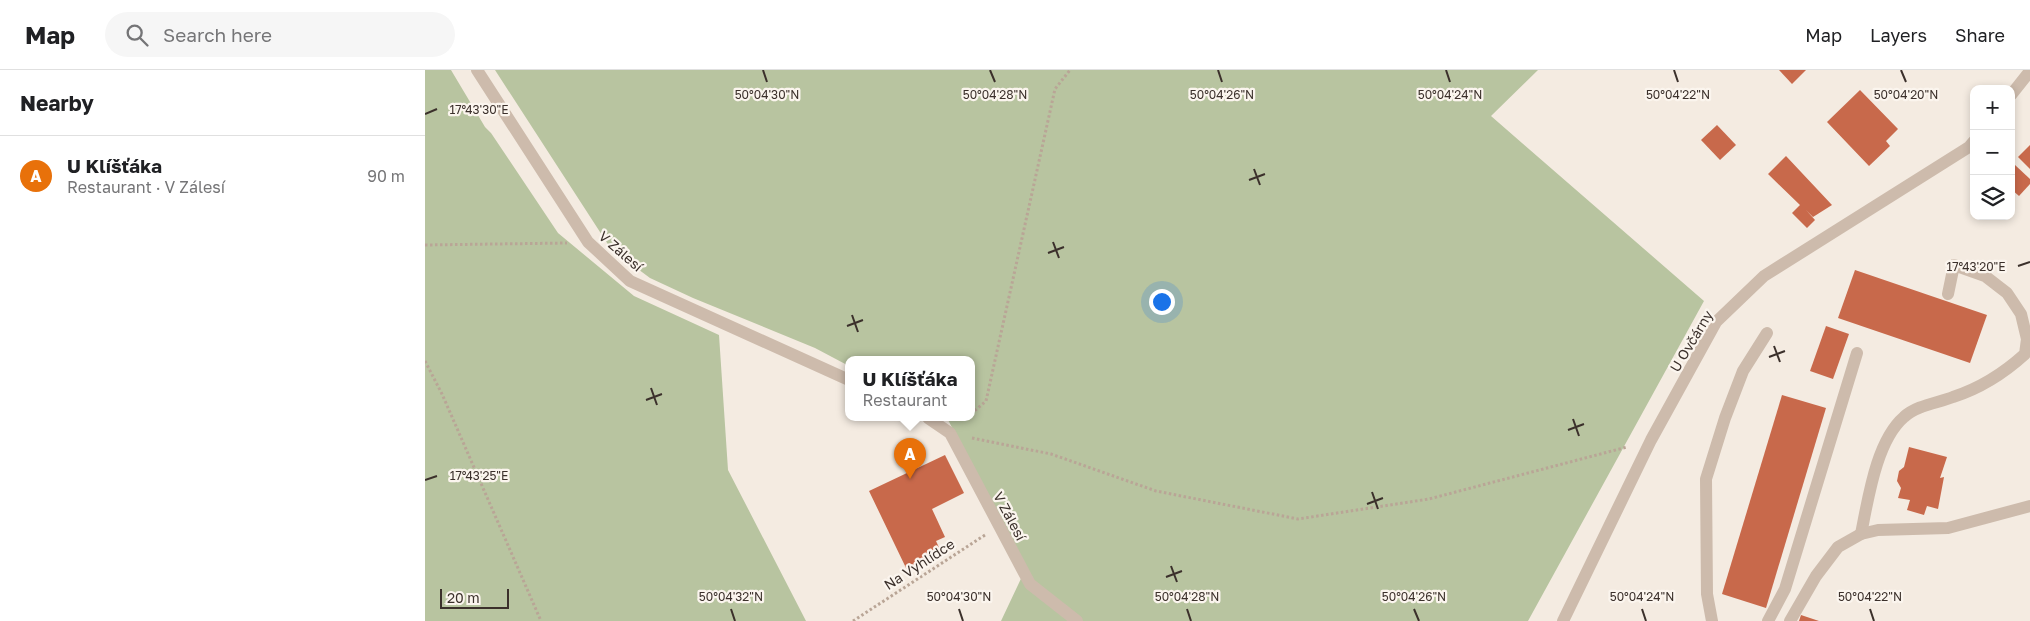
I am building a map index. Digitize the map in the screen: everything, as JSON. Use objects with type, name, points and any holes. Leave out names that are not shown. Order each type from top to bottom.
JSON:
[{"type":"street","name":"V Zálesí","points":[[477,70],[588,242],[631,281],[845,378]]},
{"type":"street","points":[[2015,90],[2030,71]]},
{"type":"street","name":"U Ovčárny","points":[[1563,621],[1651,440],[1716,322],[1764,276],[1970,145]]},
{"type":"street","points":[[1861,534],[1874,472],[1886,440],[1904,416],[1990,382],[2025,354],[2027,339],[2021,314],[2007,293],[1985,276],[1954,266],[1948,294]]},
{"type":"street","points":[[1712,621],[1707,594],[1706,479],[1725,418],[1743,371],[1767,333]]},
{"type":"street","points":[[1769,621],[1785,589],[1857,353]]},
{"type":"street","name":"V Zálesí","points":[[932,421],[950,433],[1030,584],[1077,621]]},
{"type":"street","points":[[1790,621],[1816,576],[1838,548],[1861,534],[1878,530],[1949,528],[2030,506]]},
{"type":"path","points":[[975,411],[986,401],[1055,90],[1070,70]]},
{"type":"path","points":[[425,245],[588,242]]},
{"type":"path","points":[[425,361],[442,394],[541,621]]},
{"type":"path","points":[[950,433],[1051,454],[1156,491],[1298,519],[1429,498],[1651,440]]},
{"type":"path","name":"Na Vyhlídce","points":[[853,621],[998,526]]},
{"type":"green space","points":[[425,70],[451,70],[485,127],[491,133],[558,233],[634,296],[719,335],[728,470],[806,621],[425,621]]},
{"type":"green space","points":[[495,70],[1538,70],[1491,116],[1704,301],[1528,621],[1001,621],[1026,568],[949,421],[975,421],[975,356],[845,356],[845,364],[815,348],[693,298],[650,278],[611,249]]},
{"type":"building","points":[[1779,70],[1806,70],[1792,84]]},
{"type":"building","points":[[1860,90],[1898,129],[1886,141],[1890,146],[1869,166],[1827,122]]},
{"type":"building","points":[[1717,125],[1736,145],[1720,160],[1701,140]]},
{"type":"building","points":[[2030,145],[2030,169],[2018,157]]},
{"type":"building","points":[[1786,156],[1832,205],[1813,217],[1806,210],[1815,220],[1807,228],[1792,213],[1800,205],[1768,174]]},
{"type":"building","points":[[2015,165],[2030,179],[2030,184],[2019,196],[2015,192]]},
{"type":"building","points":[[1855,270],[1987,315],[1970,363],[1838,318]]},
{"type":"building","points":[[1826,326],[1849,334],[1833,379],[1810,371]]},
{"type":"building","points":[[1782,395],[1826,408],[1766,608],[1722,594]]},
{"type":"building","points":[[1909,447],[1947,457],[1940,478],[1944,477],[1938,509],[1927,506],[1924,515],[1907,510],[1910,500],[1898,498],[1901,488],[1897,481],[1899,471],[1904,467]]},
{"type":"building","points":[[945,455],[964,493],[932,509],[945,537],[936,541],[942,554],[907,570],[869,491]]},
{"type":"building","points":[[1801,615],[1819,621],[1799,621]]},
{"type":"place","name":"U Klíšťáka","points":[[910,479]]}]
